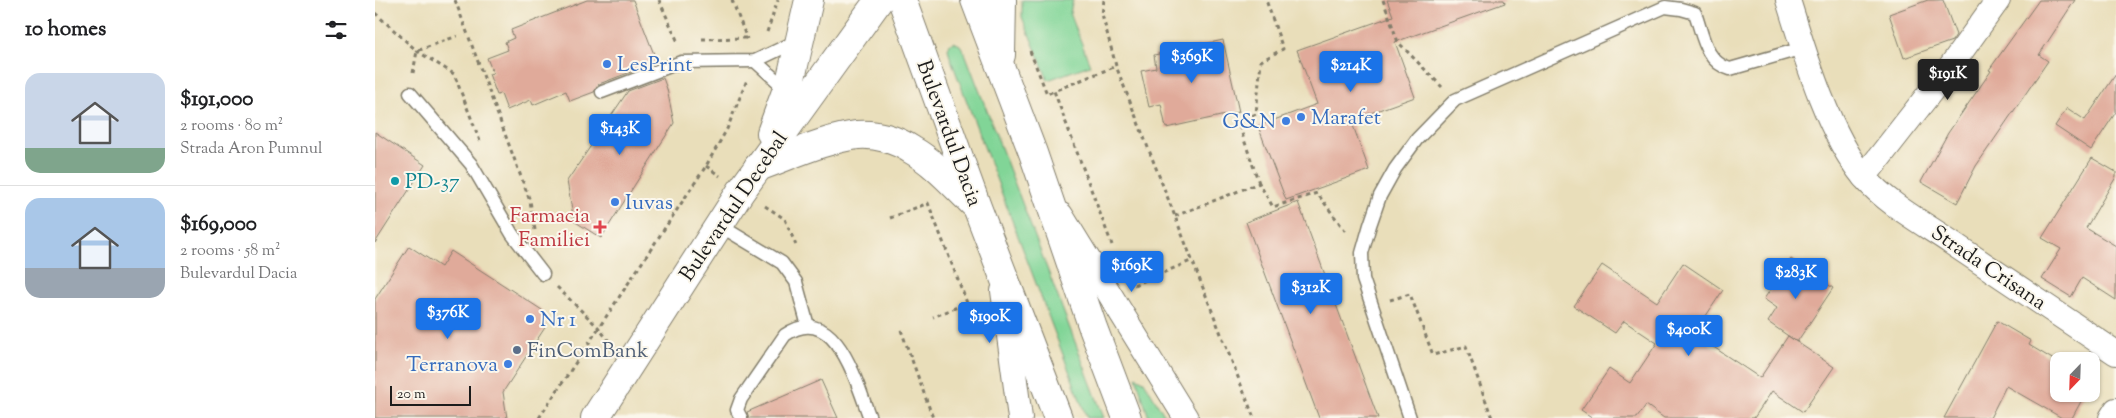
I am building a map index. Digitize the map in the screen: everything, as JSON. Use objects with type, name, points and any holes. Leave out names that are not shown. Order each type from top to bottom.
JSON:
[{"type":"main road","points":[[758,166],[787,90],[809,0]]},
{"type":"main road","name":"Bulevardul Decebal","points":[[595,418],[758,166],[879,0]]},
{"type":"main road","name":"Bulevardul Dacia","points":[[903,0],[977,207],[1058,418]]},
{"type":"main road","points":[[975,0],[1045,188],[1093,328],[1127,418]]},
{"type":"main road","points":[[1001,69],[1002,0]]},
{"type":"main road","points":[[758,166],[837,140],[859,135],[875,136],[895,140],[914,150],[934,166],[977,207]]},
{"type":"street","name":"Strada Crisana","points":[[1787,0],[1803,48],[1833,124],[1845,149],[1864,177],[1901,208],[2116,353]]},
{"type":"street","points":[[1864,177],[1950,67],[1998,0]]},
{"type":"street","points":[[1045,188],[1186,418]]},
{"type":"street","name":"Bulevardul Dacia","points":[[999,265],[1020,418]]},
{"type":"street","points":[[2111,418],[2116,410]]},
{"type":"lane","points":[[1410,418],[1363,279],[1362,253],[1380,196],[1395,169],[1417,139],[1455,100],[1665,7],[1695,13],[1711,58],[1719,66],[1730,70],[1803,48]]},
{"type":"lane","points":[[602,92],[681,62],[755,61],[800,39]]},
{"type":"lane","points":[[755,61],[787,90]]},
{"type":"lane","points":[[410,93],[471,164],[513,234],[543,274]]},
{"type":"lane","points":[[719,225],[782,263],[796,282],[808,326]]},
{"type":"lane","points":[[741,418],[737,410],[741,399],[785,335],[794,329],[808,326],[821,329],[835,340],[846,356],[871,418]]},
{"type":"path","points":[[455,0],[530,200],[543,274],[589,317]]},
{"type":"path","points":[[659,0],[677,40],[687,40]]},
{"type":"path","points":[[539,418],[706,166],[727,129],[755,61],[732,0]]},
{"type":"path","points":[[1104,0],[1102,14],[1116,66],[1253,418]]},
{"type":"path","points":[[1266,0],[1283,49],[1261,61],[1256,114],[1238,122],[1259,183],[1273,207],[1317,194],[1362,253]]},
{"type":"path","points":[[1383,0],[1399,42],[1455,100]]},
{"type":"path","points":[[375,13],[417,51],[454,74],[482,146]]},
{"type":"path","points":[[417,51],[457,36]]},
{"type":"path","points":[[697,40],[746,38]]},
{"type":"path","points":[[1115,254],[1054,91],[1116,66]]},
{"type":"path","points":[[1175,216],[1259,183]]},
{"type":"path","points":[[890,218],[928,203],[967,303],[933,318]]},
{"type":"path","points":[[1144,281],[1193,260]]},
{"type":"path","points":[[1373,306],[1410,294],[1433,355],[1466,346],[1492,418]]},
{"type":"path","points":[[901,330],[933,418]]},
{"type":"green space","points":[[1022,0],[1073,0],[1070,13],[1090,65],[1048,80],[1022,17]]},
{"type":"green space","points":[[954,42],[960,45],[965,53],[1104,418],[1087,418],[950,57],[948,49],[950,44]]},
{"type":"green space","points":[[1136,377],[1144,381],[1166,418],[1149,418]]},
{"type":"building","points":[[587,0],[633,0],[657,62],[599,84],[594,92],[570,101],[566,91],[533,105],[531,100],[507,110],[501,94],[497,95],[489,74],[493,73],[487,58],[508,50],[505,42],[514,38],[511,30]]},
{"type":"building","points":[[1387,0],[1504,0],[1505,3],[1395,42],[1415,97],[1351,120],[1369,170],[1286,200],[1258,126],[1317,104],[1297,50],[1393,16]]},
{"type":"building","points":[[1928,0],[1943,0],[1956,35],[1952,41],[1904,58],[1889,14]]},
{"type":"building","points":[[2039,0],[2075,0],[2039,55],[2048,61],[1976,166],[1957,203],[1921,182],[1948,133],[1991,71],[1989,70]]},
{"type":"building","points":[[1223,40],[1239,112],[1166,128],[1161,104],[1149,107],[1141,71],[1156,68],[1154,55]]},
{"type":"building","points":[[2116,74],[2116,112],[2091,150],[2055,126],[2067,108],[2085,120]]},
{"type":"building","points":[[663,78],[674,123],[601,238],[574,221],[567,181],[628,91]]},
{"type":"building","name":"PD-37","points":[[375,132],[425,165],[375,243]]},
{"type":"building","points":[[2092,158],[2116,172],[2116,177],[2086,228],[2116,246],[2116,300],[2082,278],[2071,297],[2042,279],[2061,249],[2042,238]]},
{"type":"building","points":[[1298,202],[1378,418],[1319,418],[1246,222]]},
{"type":"building","points":[[409,246],[441,267],[451,251],[542,310],[546,326],[503,392],[507,418],[375,418],[375,299]]},
{"type":"building","points":[[1791,259],[1833,288],[1797,342],[1768,322],[1777,308],[1764,299]]},
{"type":"building","points":[[1683,263],[1723,290],[1694,334],[1760,378],[1788,336],[1834,367],[1803,412],[1772,391],[1754,418],[1664,418],[1646,405],[1637,418],[1593,418],[1581,410],[1609,369],[1630,383],[1657,343],[1624,321],[1615,333],[1574,306],[1602,265],[1657,302]]},
{"type":"building","points":[[1997,321],[2031,341],[2029,345],[2050,358],[2050,402],[2081,402],[2072,418],[2062,418],[2006,386],[1990,418],[1944,418]]},
{"type":"building","points":[[821,380],[838,418],[749,418],[747,412]]},
{"type":"place","name":"LesPrint","points":[[607,64]]},
{"type":"place","name":"Marafet","points":[[1301,117]]},
{"type":"place","name":"G&N","points":[[1286,121]]},
{"type":"place","name":"PD-37","points":[[395,181]]},
{"type":"place","name":"Iuvas","points":[[615,202]]},
{"type":"place","name":"Farmacia Familiei","points":[[600,227]]},
{"type":"place","name":"Nr 1","points":[[530,319]]},
{"type":"place","name":"FinComBank","points":[[517,350]]},
{"type":"place","name":"Terranova","points":[[508,364]]}]
